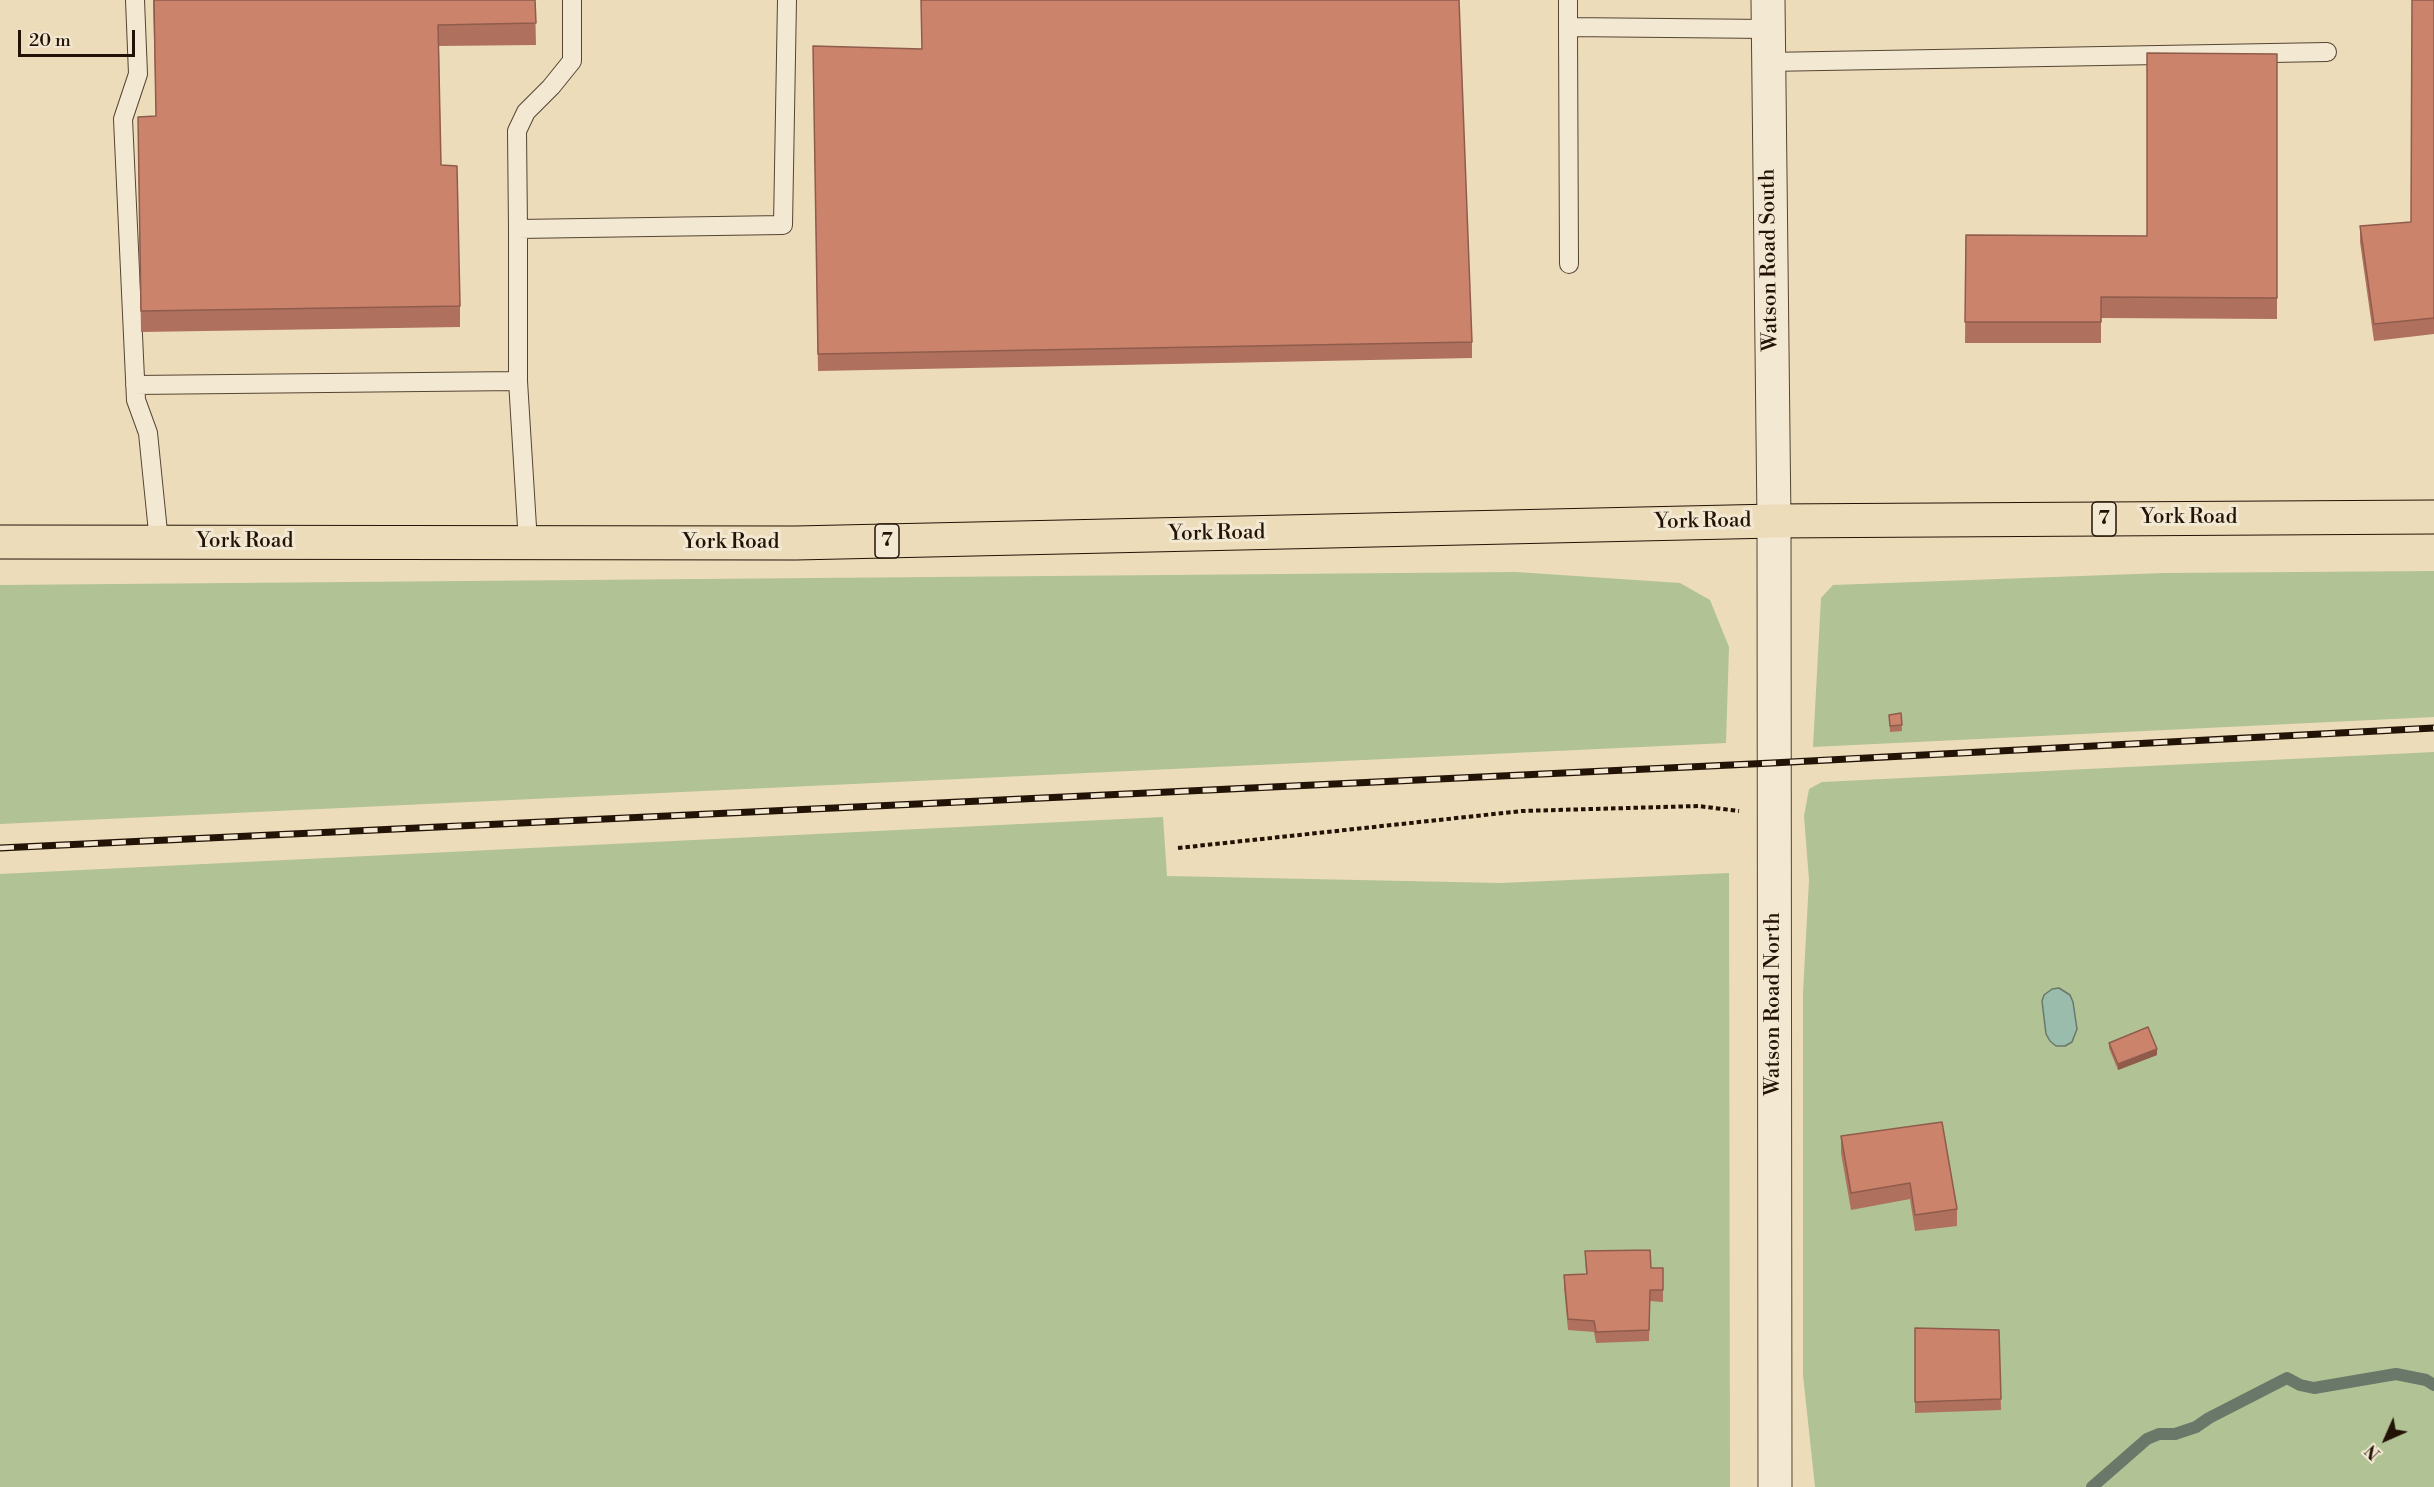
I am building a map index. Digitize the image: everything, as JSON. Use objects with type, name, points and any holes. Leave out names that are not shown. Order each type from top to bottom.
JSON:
[{"type":"main road","name":"York Road","points":[[0,542],[808,543],[1774,521],[2434,517]]},
{"type":"street","name":"Watson Road South","points":[[1768,15],[1774,521]]},
{"type":"street","name":"Watson Road North","points":[[1774,521],[1775,1487]]},
{"type":"lane","points":[[135,0],[138,74],[123,119],[136,400],[148,433],[159,542]]},
{"type":"lane","points":[[528,543],[518,381],[517,131],[526,112],[551,87],[572,61],[572,0]]},
{"type":"lane","points":[[518,230],[783,225],[787,0]]},
{"type":"lane","points":[[1568,0],[1569,264]]},
{"type":"lane","points":[[1568,27],[1768,15]]},
{"type":"lane","points":[[1767,62],[2327,52]]},
{"type":"lane","points":[[135,385],[518,381]]},
{"type":"path","points":[[1178,848],[1522,811],[1698,806],[1773,816]]},
{"type":"shaded area","points":[[2434,571],[2434,717],[1813,747],[1821,598],[1833,585],[2164,573]]},
{"type":"shaded area","points":[[1516,572],[1680,583],[1710,600],[1729,647],[1726,743],[0,824],[0,585]]},
{"type":"shaded area","points":[[2434,752],[2434,1487],[1815,1487],[1803,1375],[1803,993],[1809,880],[1804,816],[1809,789],[1822,782]]},
{"type":"shaded area","points":[[1163,817],[1167,876],[1501,883],[1729,873],[1730,1487],[0,1487],[0,874]]},
{"type":"shaded area","points":[[2059,988],[2070,995],[2077,1029],[2072,1042],[2065,1046],[2056,1046],[2046,1034],[2042,1001],[2044,995],[2052,989]]},
{"type":"building","points":[[154,0],[535,0],[536,23],[438,25],[441,165],[457,166],[460,306],[141,311],[138,117],[156,116]]},
{"type":"building","points":[[921,0],[1459,0],[1472,342],[818,354],[813,46],[922,49]]},
{"type":"building","points":[[2412,0],[2434,0],[2434,318],[2374,324],[2360,226],[2411,222]]},
{"type":"building","points":[[2147,53],[2277,54],[2277,298],[2101,297],[2101,322],[1965,322],[1966,235],[2147,236]]},
{"type":"building","points":[[1901,713],[1902,725],[1890,726],[1889,715]]},
{"type":"building","points":[[2148,1027],[2157,1049],[2118,1064],[2109,1043]]},
{"type":"building","points":[[1942,1122],[1957,1209],[1915,1215],[1910,1183],[1851,1193],[1841,1136]]},
{"type":"building","points":[[1650,1250],[1651,1268],[1663,1268],[1663,1290],[1650,1290],[1649,1330],[1596,1332],[1594,1321],[1568,1319],[1564,1275],[1587,1274],[1585,1251]]},
{"type":"building","points":[[1915,1328],[1999,1330],[2001,1399],[1915,1402]]},
{"type":"waterway","points":[[2092,1487],[2147,1439],[2159,1434],[2175,1434],[2196,1427],[2287,1378],[2300,1385],[2314,1388],[2396,1374],[2426,1380],[2434,1385]]},
{"type":"railway","points":[[0,848],[1772,763],[2434,728]]}]
